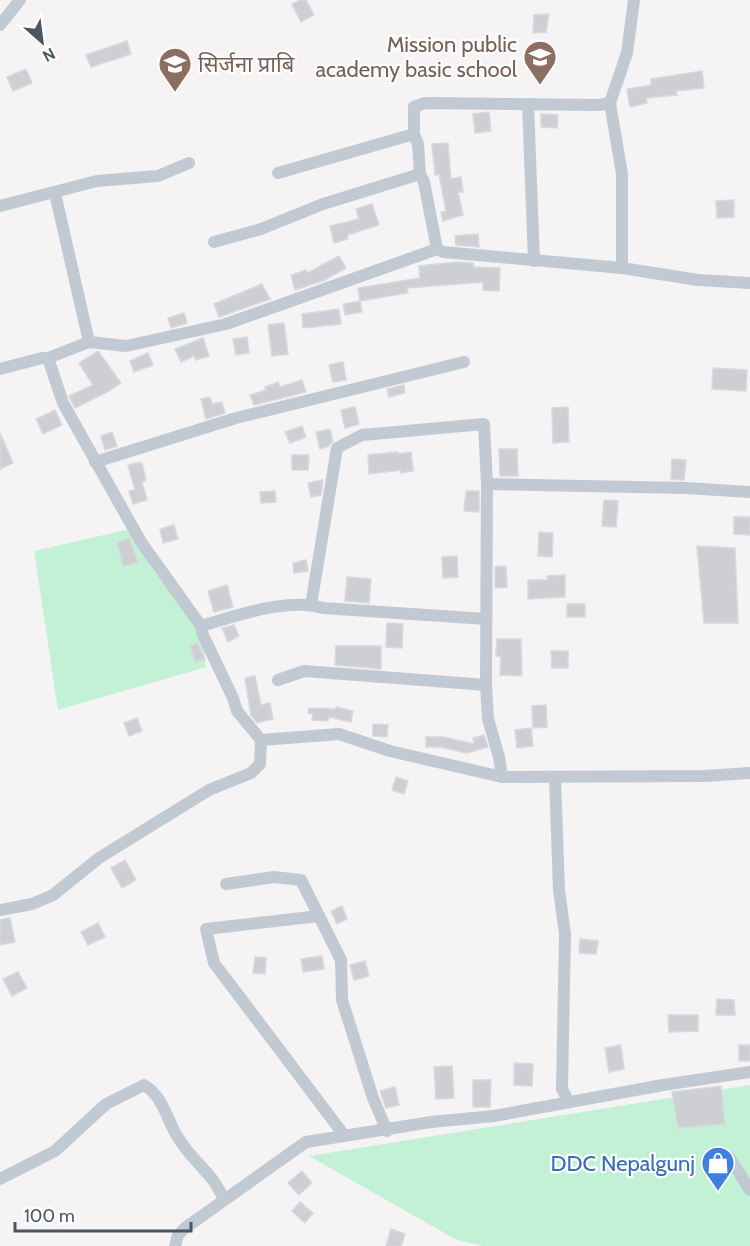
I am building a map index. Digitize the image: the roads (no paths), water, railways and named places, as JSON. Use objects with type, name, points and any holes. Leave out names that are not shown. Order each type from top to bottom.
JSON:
[{"type":"street","points":[[0,25],[21,0]]},
{"type":"street","points":[[622,268],[622,174],[610,103],[627,53],[634,0]]},
{"type":"street","points":[[437,249],[424,182],[420,174],[418,144],[414,134],[414,107],[425,103],[599,105],[610,103]]},
{"type":"street","points":[[528,104],[534,261]]},
{"type":"street","points":[[278,173],[414,134]]},
{"type":"street","points":[[0,206],[97,182],[158,176],[189,164]]},
{"type":"street","points":[[214,242],[261,229],[323,204],[420,174]]},
{"type":"street","points":[[55,193],[89,342]]},
{"type":"street","points":[[1,365],[48,358],[89,342],[126,346],[226,324],[437,249],[443,252],[622,268],[698,280],[750,283]]},
{"type":"street","points":[[0,910],[32,904],[53,895],[99,858],[209,790],[251,773],[260,764],[261,740],[237,711],[201,626],[141,542],[95,462],[63,403],[48,358]]},
{"type":"street","points":[[95,462],[236,418],[464,362]]},
{"type":"street","points":[[311,605],[337,448],[362,435],[484,424],[488,484],[486,685],[489,719],[502,777]]},
{"type":"street","points":[[488,484],[686,488],[750,492]]},
{"type":"street","points":[[201,626],[258,609],[311,605],[322,608],[486,619]]},
{"type":"street","points":[[278,680],[304,671],[486,685]]},
{"type":"street","points":[[261,740],[339,734],[390,751],[502,777],[704,776],[750,773]]},
{"type":"street","points":[[555,778],[559,890],[565,934],[562,1089],[569,1102]]},
{"type":"street","points":[[226,884],[274,877],[301,880],[341,960],[342,1000],[372,1098],[387,1131]]},
{"type":"street","points":[[319,916],[206,929],[214,963],[344,1136]]},
{"type":"street","points":[[175,1246],[178,1235],[185,1227],[268,1171],[306,1142],[387,1131],[430,1122],[494,1116],[663,1085],[750,1072]]},
{"type":"street","points":[[0,1179],[55,1151],[106,1104],[144,1085],[155,1091],[169,1116],[177,1137],[213,1179],[224,1199]]},
{"type":"street","points":[[729,1157],[750,1190]]},
{"type":"place","name":"Mission public academy basic school","points":[[540,86]]},
{"type":"place","name":"सिर्जना प्राबि","points":[[175,93]]},
{"type":"place","name":"DDC Nepalgunj","points":[[718,1192]]}]
